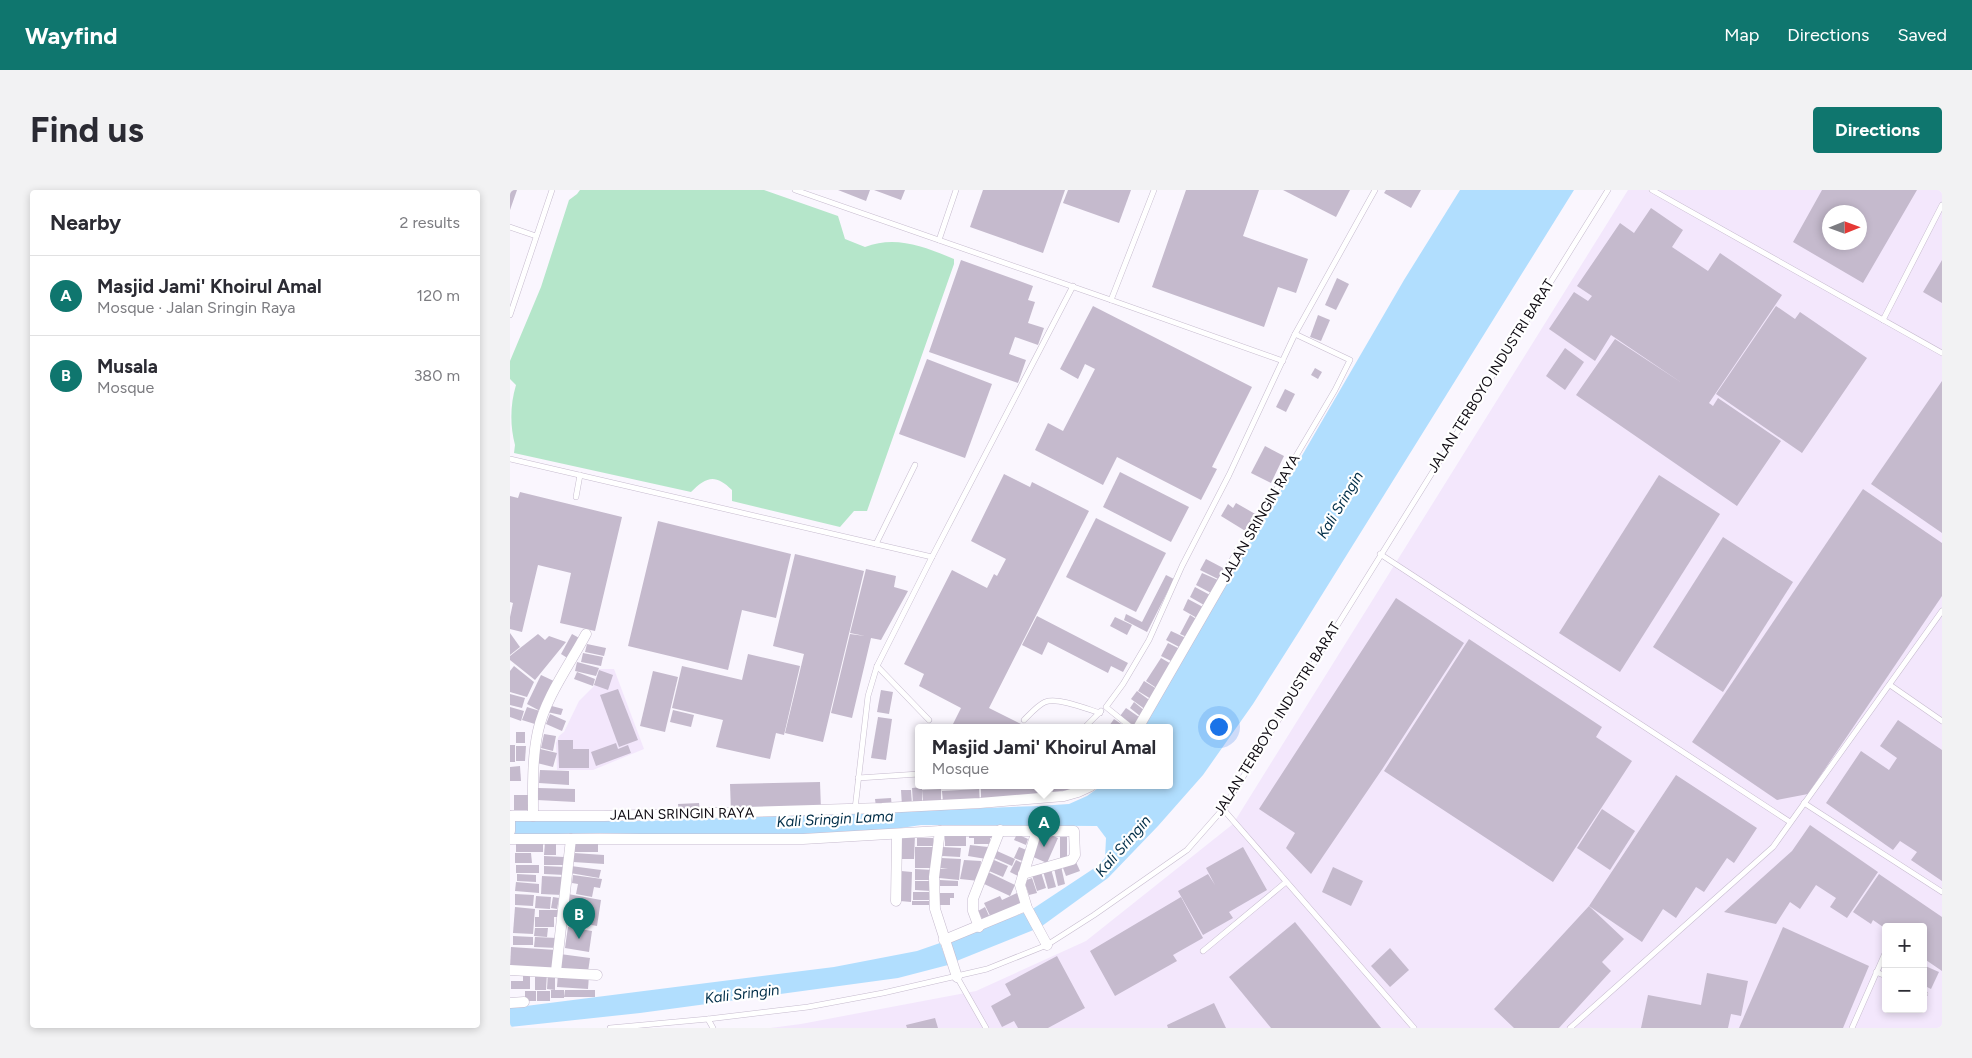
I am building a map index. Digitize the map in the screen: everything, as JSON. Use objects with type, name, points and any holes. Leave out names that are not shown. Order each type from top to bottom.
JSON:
[{"type":"street","name":"JALAN SRINGIN RAYA","points":[[1140,724],[1240,550]]},
{"type":"street","points":[[533,816],[534,768],[538,730],[546,709],[586,634]]},
{"type":"street","name":"JALAN SRINGIN RAYA","points":[[510,816],[604,816],[855,809],[980,803],[1052,797],[1072,794],[1084,789]]},
{"type":"street","points":[[510,816],[510,840],[803,839],[940,831],[1074,831],[1074,858],[1023,874]]},
{"type":"street","points":[[979,927],[973,899],[1000,830]]},
{"type":"street","points":[[1037,830],[1020,885],[1027,907],[1045,941]]},
{"type":"street","points":[[940,831],[934,877],[935,908],[955,973]]},
{"type":"street","points":[[896,901],[897,834]]},
{"type":"street","points":[[556,971],[571,839]]},
{"type":"street","points":[[944,942],[1027,907]]},
{"type":"street","points":[[510,970],[597,974]]},
{"type":"street","points":[[510,1003],[524,1002]]},
{"type":"lane","points":[[510,315],[552,190]]},
{"type":"lane","points":[[795,190],[1283,361]]},
{"type":"lane","points":[[939,240],[956,190]]},
{"type":"lane","points":[[1111,300],[1154,190]]},
{"type":"lane","points":[[1088,724],[1106,707],[1123,684],[1149,640],[1182,566],[1229,475],[1295,334],[1375,190]]},
{"type":"lane","name":"JALAN TERBOYO INDUSTRI BARAT","points":[[610,1028],[708,1020],[808,1007],[883,993],[955,973],[987,969],[1045,941],[1102,910],[1187,850],[1222,809],[1608,190]]},
{"type":"lane","points":[[1652,190],[1942,353]]},
{"type":"lane","points":[[1883,320],[1942,205]]},
{"type":"lane","points":[[510,227],[536,236]]},
{"type":"lane","points":[[855,809],[868,696],[877,666],[1073,286]]},
{"type":"lane","name":"JALAN SRINGIN RAYA","points":[[1240,550],[1335,390],[1350,360],[1295,334]]},
{"type":"lane","points":[[510,459],[932,557]]},
{"type":"lane","points":[[876,544],[915,465]]},
{"type":"lane","points":[[576,497],[580,475]]},
{"type":"lane","points":[[1380,554],[1790,822]]},
{"type":"lane","points":[[1570,1028],[1773,847],[1942,611]]},
{"type":"lane","points":[[877,666],[929,720]]},
{"type":"lane","points":[[1890,685],[1942,721]]},
{"type":"lane","points":[[1024,720],[1044,702],[1050,701],[1058,701],[1100,712]]},
{"type":"lane","points":[[1106,707],[1127,724]]},
{"type":"lane","points":[[858,778],[915,774]]},
{"type":"lane","points":[[1804,803],[1942,892]]},
{"type":"lane","points":[[1222,809],[1414,1028]]},
{"type":"lane","points":[[1203,951],[1286,882]]},
{"type":"lane","points":[[1852,1028],[1882,959]]},
{"type":"lane","points":[[1876,972],[1882,974]]},
{"type":"lane","points":[[955,973],[986,1028]]},
{"type":"lane","points":[[708,1020],[713,1028]]},
{"type":"shaded area","points":[[1628,190],[1942,190],[1942,1028],[770,1028],[801,1024],[976,991],[1086,941],[1233,824]]},
{"type":"shaded area","points":[[599,669],[614,669],[644,749],[593,770],[557,770],[556,743],[559,736],[564,732],[579,701],[594,686]]},
{"type":"green space","points":[[580,190],[764,190],[838,216],[845,239],[865,247],[888,242],[899,242],[932,250],[954,259],[954,264],[867,511],[854,511],[840,527],[732,501],[732,490],[716,479],[706,480],[691,492],[514,453],[515,445],[511,415],[516,385],[510,379],[510,361],[541,287],[569,200]]},
{"type":"water","points":[[1460,190],[1574,190],[1300,630],[1253,704],[1203,775],[1108,878],[1042,926],[1031,910],[1096,867],[1105,858],[1106,838],[1097,826],[921,825],[881,831],[761,837],[600,833],[515,835],[514,821],[642,821],[1039,806],[1069,804],[1087,796],[1097,789],[1173,789],[1173,724],[1146,724],[1216,598],[1300,459],[1404,280]]},
{"type":"water","points":[[1026,912],[1036,929],[954,962],[948,941]]},
{"type":"water","name":"Kali Sringin","points":[[940,943],[948,965],[898,978],[640,1013],[510,1027],[510,1008],[834,967],[917,951]]},
{"type":"building","points":[[510,190],[517,190],[510,210]]},
{"type":"building","points":[[838,190],[870,190],[866,201]]},
{"type":"building","points":[[874,190],[905,190],[901,200]]},
{"type":"building","points":[[983,190],[1065,190],[1043,253],[970,227]]},
{"type":"building","points":[[1068,190],[1131,190],[1119,223],[1063,203]]},
{"type":"building","points":[[1186,190],[1259,190],[1243,236],[1308,259],[1296,293],[1278,287],[1264,327],[1152,287]]},
{"type":"building","points":[[1283,190],[1350,190],[1336,217]]},
{"type":"building","points":[[1386,190],[1421,190],[1411,208],[1384,193]]},
{"type":"building","points":[[1822,190],[1917,190],[1863,283],[1793,242]]},
{"type":"building","points":[[1651,208],[1683,230],[1672,247],[1708,271],[1720,253],[1782,295],[1709,403],[1713,406],[1718,398],[1781,441],[1737,506],[1576,395],[1615,339],[1682,383],[1611,335],[1595,361],[1549,329],[1574,292],[1588,301],[1592,296],[1577,286],[1620,223],[1634,233]]},
{"type":"building","points":[[961,260],[1033,286],[1028,300],[1035,302],[1028,323],[1044,328],[1038,345],[1015,337],[1009,354],[1026,360],[1018,383],[929,352]]},
{"type":"building","points":[[1942,260],[1942,303],[1923,292]]},
{"type":"building","points":[[1337,278],[1349,284],[1336,310],[1325,305]]},
{"type":"building","points":[[1093,306],[1252,387],[1212,467],[1217,469],[1201,500],[1117,457],[1103,485],[1035,450],[1048,423],[1063,431],[1095,369],[1085,364],[1078,379],[1060,369]]},
{"type":"building","points":[[1776,306],[1795,319],[1800,312],[1867,358],[1802,453],[1716,394]]},
{"type":"building","points":[[1318,315],[1330,320],[1321,341],[1310,337]]},
{"type":"building","points":[[1565,348],[1584,362],[1565,390],[1546,376]]},
{"type":"building","points":[[927,359],[992,384],[965,458],[899,434]]},
{"type":"building","points":[[1315,368],[1322,372],[1318,379],[1311,375]]},
{"type":"building","points":[[1942,381],[1942,533],[1871,484]]},
{"type":"building","points":[[1285,389],[1295,394],[1286,412],[1276,407]]},
{"type":"building","points":[[1265,446],[1284,456],[1271,483],[1251,473]]},
{"type":"building","points":[[1120,472],[1189,507],[1171,542],[1103,507]]},
{"type":"building","points":[[1004,474],[1030,487],[1032,482],[1089,511],[989,708],[1021,724],[953,724],[961,708],[919,686],[924,674],[904,664],[952,570],[987,588],[994,574],[997,576],[1006,559],[971,541]]},
{"type":"building","points":[[1659,475],[1720,514],[1620,672],[1559,633]]},
{"type":"building","points":[[1863,489],[1942,543],[1942,596],[1808,794],[1777,800],[1692,742]]},
{"type":"building","points":[[520,492],[622,517],[595,631],[560,623],[571,573],[538,565],[522,632],[510,629],[513,603],[510,602],[510,496],[518,498]]},
{"type":"building","points":[[1236,503],[1257,515],[1247,532],[1221,516],[1228,504],[1233,508]]},
{"type":"building","points":[[1096,518],[1166,553],[1136,612],[1066,577]]},
{"type":"building","points":[[658,521],[791,554],[776,618],[742,610],[728,670],[628,646]]},
{"type":"building","points":[[1723,537],[1793,582],[1723,692],[1653,647]]},
{"type":"building","points":[[795,554],[864,571],[823,742],[785,733],[804,654],[773,646]]},
{"type":"building","points":[[1206,559],[1225,569],[1220,580],[1200,570]]},
{"type":"building","points":[[866,569],[896,576],[894,587],[908,591],[881,640],[871,638],[852,718],[831,713],[850,634],[865,636],[850,633]]},
{"type":"building","points":[[1202,573],[1218,580],[1211,593],[1196,585]]},
{"type":"building","points":[[1166,575],[1174,579],[1147,632],[1124,620],[1126,614],[1142,622]]},
{"type":"building","points":[[1195,587],[1210,595],[1204,605],[1190,597]]},
{"type":"building","points":[[1396,598],[1464,643],[1311,874],[1286,848],[1295,833],[1259,809]]},
{"type":"building","points":[[1188,599],[1203,607],[1197,618],[1183,610]]},
{"type":"building","points":[[1190,615],[1198,620],[1189,638],[1180,634]]},
{"type":"building","points":[[1037,616],[1128,663],[1123,672],[1111,666],[1108,673],[1048,642],[1042,655],[1022,645]]},
{"type":"building","points":[[1115,617],[1132,625],[1127,635],[1110,626]]},
{"type":"building","points":[[1171,631],[1186,638],[1181,648],[1166,640]]},
{"type":"building","points":[[510,633],[520,647],[510,655]]},
{"type":"building","points":[[538,634],[545,640],[549,636],[566,642],[535,680],[510,660],[510,656]]},
{"type":"building","points":[[572,634],[581,639],[569,659],[561,654]]},
{"type":"building","points":[[1469,639],[1602,727],[1596,737],[1632,761],[1553,882],[1384,771]]},
{"type":"building","points":[[1168,643],[1182,650],[1175,663],[1161,656]]},
{"type":"building","points":[[587,644],[606,648],[604,656],[585,652]]},
{"type":"building","points":[[583,653],[603,657],[601,666],[581,662]]},
{"type":"building","points":[[748,654],[800,666],[784,735],[776,733],[770,759],[716,747],[723,720],[672,708],[682,666],[742,680]]},
{"type":"building","points":[[1161,658],[1173,665],[1158,689],[1146,681]]},
{"type":"building","points":[[577,662],[599,668],[596,676],[575,671]]},
{"type":"building","points":[[514,666],[534,682],[527,697],[510,692],[510,671]]},
{"type":"building","points":[[599,670],[613,675],[608,690],[594,685]]},
{"type":"building","points":[[653,671],[678,677],[665,732],[640,726]]},
{"type":"building","points":[[577,672],[595,679],[593,686],[574,679]]},
{"type":"building","points":[[541,675],[556,682],[542,712],[527,704]]},
{"type":"building","points":[[1144,681],[1157,689],[1151,699],[1138,691]]},
{"type":"building","points":[[618,689],[638,740],[619,747],[600,695]]},
{"type":"building","points":[[881,690],[893,692],[889,714],[877,712]]},
{"type":"building","points":[[1137,691],[1152,702],[1146,710],[1131,699]]},
{"type":"building","points":[[510,694],[525,698],[522,708],[510,705]]},
{"type":"building","points":[[1134,702],[1145,711],[1140,716],[1130,708]]},
{"type":"building","points":[[548,705],[563,709],[561,715],[547,712]]},
{"type":"building","points":[[510,707],[524,711],[521,721],[510,717]]},
{"type":"building","points":[[527,707],[543,712],[538,725],[522,720]]},
{"type":"building","points":[[1126,708],[1142,719],[1138,724],[1132,724],[1120,716]]},
{"type":"building","points":[[673,710],[694,715],[691,727],[670,722]]},
{"type":"building","points":[[550,714],[566,721],[562,731],[546,724]]},
{"type":"building","points":[[878,717],[892,719],[886,760],[871,758]]},
{"type":"building","points":[[1114,719],[1121,724],[1110,724]]},
{"type":"building","points":[[1898,720],[1942,750],[1942,881],[1911,860],[1917,852],[1900,841],[1893,850],[1826,803],[1861,751],[1889,770],[1897,758],[1880,746]]},
{"type":"building","points":[[516,732],[525,732],[525,743],[516,743]]},
{"type":"building","points":[[544,734],[556,736],[553,751],[541,748]]},
{"type":"building","points":[[558,740],[573,740],[573,749],[589,749],[589,768],[559,768]]},
{"type":"building","points":[[616,743],[618,749],[628,745],[631,753],[596,766],[591,752]]},
{"type":"building","points":[[510,745],[515,745],[515,762],[510,762]]},
{"type":"building","points":[[516,746],[526,746],[525,761],[516,761]]},
{"type":"building","points":[[540,749],[557,753],[553,767],[537,763]]},
{"type":"building","points":[[520,766],[521,781],[510,781],[510,767]]},
{"type":"building","points":[[540,770],[569,771],[569,785],[539,783]]},
{"type":"building","points":[[1676,775],[1757,828],[1734,863],[1727,858],[1704,892],[1696,887],[1676,918],[1663,909],[1642,942],[1589,906]]},
{"type":"building","points":[[820,782],[821,810],[731,812],[730,784]]},
{"type":"building","points":[[538,788],[575,789],[575,802],[537,800]]},
{"type":"building","points":[[912,788],[922,789],[922,804],[913,804]]},
{"type":"building","points":[[941,789],[941,801],[923,802],[922,790]]},
{"type":"building","points":[[979,789],[980,803],[943,802],[942,791]]},
{"type":"building","points":[[981,789],[1037,789],[1038,797],[981,800]]},
{"type":"building","points":[[1052,789],[1069,789],[1069,790],[1053,792]]},
{"type":"building","points":[[901,790],[911,790],[912,805],[902,806]]},
{"type":"building","points":[[514,795],[531,795],[531,810],[514,810]]},
{"type":"building","points":[[891,798],[892,807],[876,807],[875,799]]},
{"type":"building","points":[[699,803],[700,812],[679,813],[678,804]]},
{"type":"building","points":[[1602,809],[1635,831],[1610,870],[1577,848]]},
{"type":"building","points":[[1810,825],[1878,872],[1847,918],[1830,907],[1836,898],[1816,885],[1800,909],[1790,902],[1776,924],[1724,912],[1792,851]]},
{"type":"building","points":[[1042,831],[1058,838],[1047,863],[1031,856]]},
{"type":"building","points":[[969,832],[993,832],[993,838],[990,838],[990,844],[974,844],[974,838],[969,838]]},
{"type":"building","points":[[945,834],[966,835],[966,846],[945,846]]},
{"type":"building","points":[[1017,834],[1028,839],[1026,845],[1014,840]]},
{"type":"building","points":[[902,835],[915,835],[914,859],[902,859]]},
{"type":"building","points":[[1060,837],[1067,837],[1067,859],[1060,859]]},
{"type":"building","points":[[917,838],[933,838],[934,846],[917,846]]},
{"type":"building","points":[[573,840],[598,841],[598,852],[573,852]]},
{"type":"building","points":[[516,841],[543,841],[543,852],[516,852]]},
{"type":"building","points":[[545,842],[556,842],[556,855],[544,855]]},
{"type":"building","points":[[970,845],[988,847],[986,859],[968,856]]},
{"type":"building","points":[[915,847],[934,847],[934,868],[915,868]]},
{"type":"building","points":[[943,847],[961,848],[960,857],[942,856]]},
{"type":"building","points":[[1019,847],[1029,851],[1025,862],[1014,858]]},
{"type":"building","points":[[1243,847],[1267,890],[1229,912],[1233,918],[1203,935],[1178,891],[1208,874],[1215,885],[1206,868]]},
{"type":"building","points":[[997,851],[1015,859],[1012,866],[994,858]]},
{"type":"building","points":[[515,853],[531,853],[532,863],[515,863]]},
{"type":"building","points":[[574,853],[604,855],[604,864],[573,862]]},
{"type":"building","points":[[544,856],[564,857],[563,865],[544,865]]},
{"type":"building","points":[[941,858],[961,859],[959,880],[939,878],[940,869],[948,869],[940,868]]},
{"type":"building","points":[[964,860],[981,861],[979,881],[960,879]]},
{"type":"building","points":[[994,860],[1008,866],[1003,877],[989,871]]},
{"type":"building","points":[[1016,860],[1024,864],[1018,876],[1010,872]]},
{"type":"building","points":[[1076,862],[1080,871],[1066,876],[1063,868]]},
{"type":"building","points":[[516,865],[539,865],[539,873],[516,873]]},
{"type":"building","points":[[544,866],[565,867],[565,875],[544,874]]},
{"type":"building","points":[[571,866],[601,870],[599,878],[570,873]]},
{"type":"building","points":[[1061,866],[1065,884],[1058,886],[1054,868]]},
{"type":"building","points":[[1333,867],[1363,881],[1351,906],[1322,892]]},
{"type":"building","points":[[915,869],[933,870],[933,880],[915,880]]},
{"type":"building","points":[[1051,869],[1056,887],[1048,889],[1043,871]]},
{"type":"building","points":[[901,871],[912,872],[911,902],[900,901]]},
{"type":"building","points":[[988,872],[1015,885],[1010,896],[982,883]]},
{"type":"building","points":[[1041,872],[1046,888],[1037,891],[1032,875]]},
{"type":"building","points":[[517,874],[536,875],[536,882],[517,881]]},
{"type":"building","points":[[1879,874],[1942,917],[1942,971],[1927,961],[1927,923],[1882,923],[1882,926],[1873,920],[1871,924],[1853,912]]},
{"type":"building","points":[[573,875],[602,879],[600,888],[594,887],[592,897],[576,894],[578,884],[572,883]]},
{"type":"building","points":[[542,876],[563,877],[562,895],[541,894]]},
{"type":"building","points":[[1032,878],[1037,893],[1029,895],[1024,881]]},
{"type":"building","points":[[940,880],[958,881],[958,886],[940,886]]},
{"type":"building","points":[[915,881],[931,881],[931,891],[915,890]]},
{"type":"building","points":[[516,882],[539,884],[539,893],[515,891]]},
{"type":"building","points":[[913,892],[930,892],[929,900],[913,900]]},
{"type":"building","points":[[939,893],[954,893],[954,898],[950,898],[950,905],[939,905]]},
{"type":"building","points":[[1017,893],[1023,907],[992,920],[984,903],[1000,896],[1002,900]]},
{"type":"building","points":[[515,894],[534,895],[533,906],[515,905]]},
{"type":"building","points":[[568,894],[601,900],[597,926],[564,920]]},
{"type":"building","points":[[536,896],[551,897],[550,909],[535,908]]},
{"type":"building","points":[[553,897],[559,898],[557,909],[551,908]]},
{"type":"building","points":[[1181,897],[1203,938],[1173,955],[1177,961],[1115,996],[1090,951]]},
{"type":"building","points":[[912,901],[929,901],[929,905],[912,905]]},
{"type":"building","points":[[1589,906],[1624,939],[1602,962],[1611,971],[1559,1028],[1514,1028],[1494,1009]]},
{"type":"building","points":[[515,907],[535,909],[533,934],[513,933]]},
{"type":"building","points":[[985,907],[991,920],[984,923],[978,911]]},
{"type":"building","points":[[539,910],[559,910],[559,917],[554,917],[554,927],[535,927],[535,917],[539,917]]},
{"type":"building","points":[[1295,922],[1381,1028],[1271,1028],[1229,977]]},
{"type":"building","points":[[568,927],[592,931],[589,952],[565,948]]},
{"type":"building","points":[[1783,927],[1869,966],[1843,1028],[1739,1028]]},
{"type":"building","points":[[535,928],[548,928],[547,937],[534,936]]},
{"type":"building","points":[[513,936],[533,937],[533,945],[513,945]]},
{"type":"building","points":[[535,937],[557,938],[557,948],[534,947]]},
{"type":"building","points":[[511,947],[556,950],[555,969],[510,968]]},
{"type":"building","points":[[1390,948],[1409,970],[1390,987],[1371,966]]},
{"type":"building","points":[[560,954],[590,958],[588,972],[558,968]]},
{"type":"building","points":[[1057,956],[1085,1008],[1048,1028],[1018,1028],[1014,1021],[1002,1027],[991,1006],[1011,995],[1005,984]]},
{"type":"building","points":[[1927,967],[1939,972],[1931,989],[1927,987]]},
{"type":"building","points":[[523,971],[530,971],[530,989],[511,989],[511,981],[523,981]]},
{"type":"building","points":[[535,972],[547,972],[546,990],[535,990]]},
{"type":"building","points":[[548,972],[555,973],[555,990],[547,989]]},
{"type":"building","points":[[558,973],[589,975],[588,989],[557,987]]},
{"type":"building","points":[[1707,973],[1748,981],[1741,1016],[1731,1014],[1728,1028],[1641,1028],[1648,995],[1701,1005]]},
{"type":"building","points":[[551,990],[564,990],[564,998],[551,998]]},
{"type":"building","points":[[565,990],[595,990],[595,997],[564,997]]},
{"type":"building","points":[[525,991],[536,991],[536,1001],[525,1001]]},
{"type":"building","points":[[537,991],[550,991],[550,1001],[537,1001]]},
{"type":"building","points":[[1214,1003],[1226,1028],[1168,1028],[1167,1025]]},
{"type":"building","points":[[935,1018],[938,1028],[907,1028],[906,1025]]},
{"type":"place","name":"Masjid Jami' Khoirul Amal","points":[[1044,847]]},
{"type":"place","name":"Musala","points":[[579,939]]},
{"type":"water label","name":"Kali Sringin Lama","points":[[835,819]]}]
